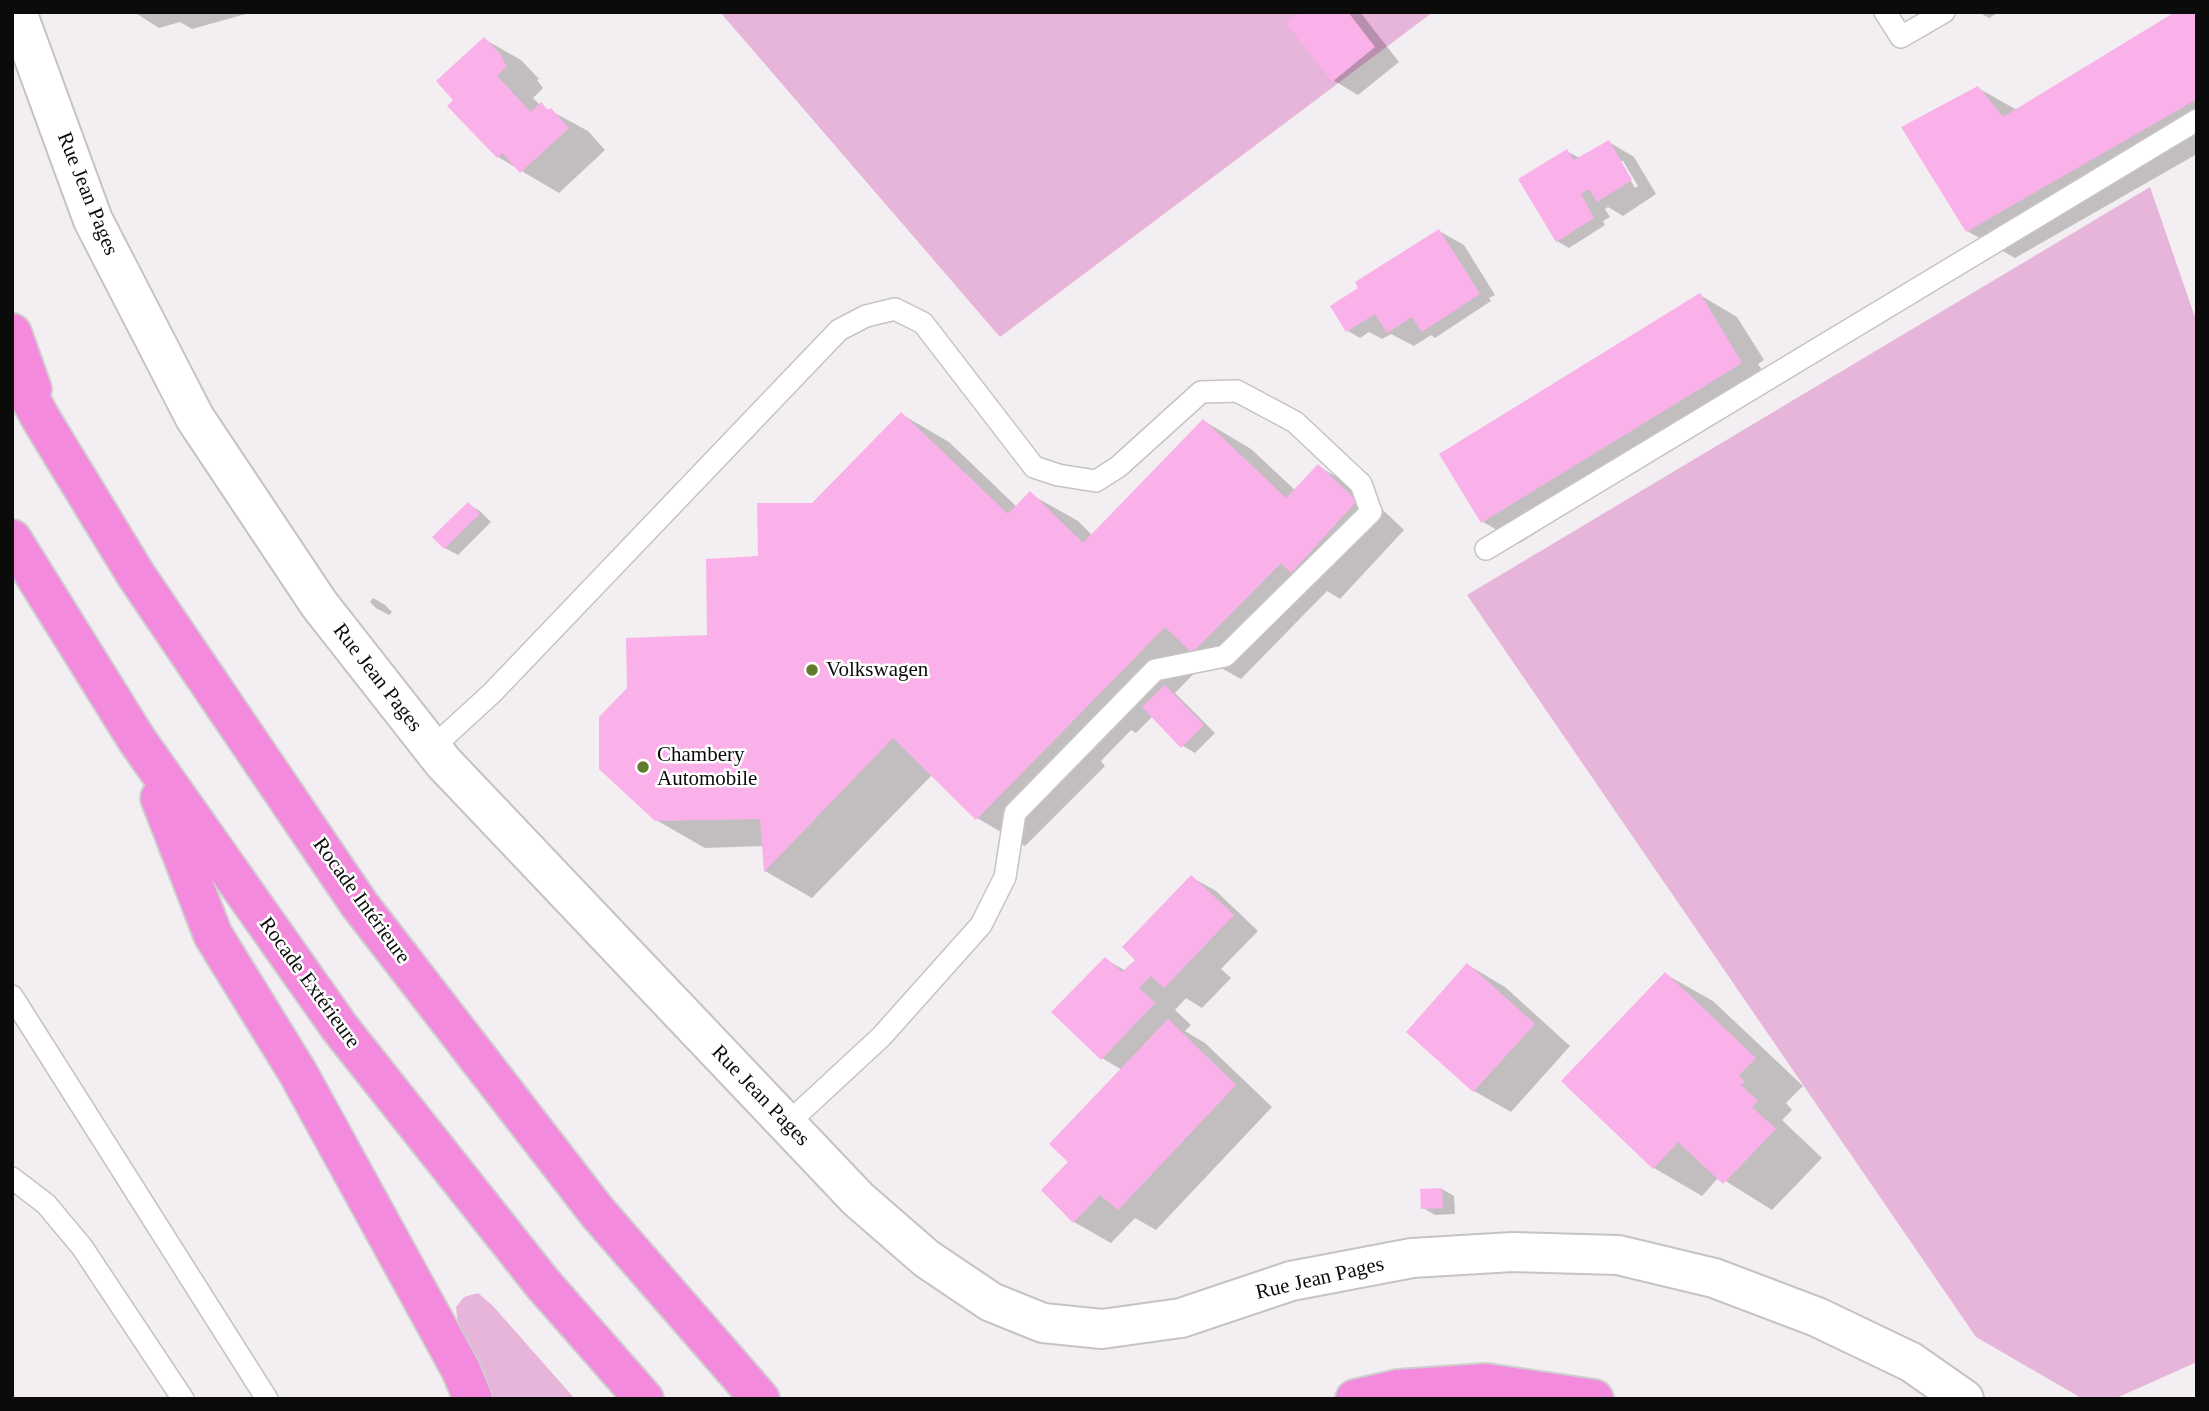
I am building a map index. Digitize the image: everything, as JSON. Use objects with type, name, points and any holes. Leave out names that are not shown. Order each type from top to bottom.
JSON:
[{"type":"highway","points":[[12,333],[44,424]]},
{"type":"highway","name":"Rocade Intérieure","points":[[12,367],[136,575],[359,904],[598,1213],[761,1399]]},
{"type":"highway","name":"Rocade Extérieure","points":[[12,539],[137,740],[340,1028],[543,1284],[644,1399]]},
{"type":"highway","points":[[137,740],[214,935],[298,1073],[461,1370],[473,1399]]},
{"type":"highway","points":[[1355,1399],[1398,1389],[1486,1382],[1594,1399]]},
{"type":"street","name":"Rue Jean Pages","points":[[17,12],[93,220],[195,418],[318,604],[432,748],[858,1199],[927,1259],[991,1302],[1043,1323],[1102,1329],[1181,1318],[1291,1281],[1412,1258],[1512,1252],[1618,1255],[1714,1278],[1817,1317],[1910,1362],[1964,1399]]},
{"type":"lane","points":[[1885,12],[1902,37],[1944,12]]},
{"type":"lane","points":[[1486,549],[2197,120]]},
{"type":"lane","points":[[432,748],[492,694],[838,330],[866,316],[895,309],[923,323],[1034,467],[1058,475],[1096,481],[1118,467],[1202,392],[1237,391],[1295,422],[1362,484],[1371,512],[1225,656],[1155,670],[1015,813],[1005,877],[981,925],[881,1037],[787,1124]]},
{"type":"lane","points":[[12,996],[267,1399]]},
{"type":"lane","points":[[12,1178],[46,1204],[82,1247],[183,1399]]},
{"type":"shaded area","points":[[720,12],[1433,12],[1000,337]]},
{"type":"shaded area","points":[[2150,187],[2197,323],[2197,1362],[2114,1399],[2083,1399],[1976,1337],[1467,595]]},
{"type":"shaded area","points":[[478,1293],[493,1306],[575,1399],[492,1399],[458,1324],[456,1307],[464,1297]]},
{"type":"building","points":[[1300,12],[1348,12],[1375,47],[1332,82],[1286,23]]},
{"type":"building","points":[[2175,12],[2197,12],[2197,99],[1966,232],[1901,127],[1978,86],[2003,117]]},
{"type":"building","points":[[484,37],[503,57],[501,58],[507,66],[497,76],[531,112],[541,102],[548,110],[551,108],[569,128],[520,173],[502,153],[497,158],[447,106],[453,100],[436,81]]},
{"type":"building","points":[[1609,140],[1632,180],[1597,202],[1589,189],[1581,194],[1594,218],[1556,242],[1518,179],[1567,149],[1574,160]]},
{"type":"building","points":[[1439,229],[1480,294],[1422,332],[1412,317],[1387,333],[1375,314],[1346,332],[1330,306],[1358,288],[1355,282]]},
{"type":"building","points":[[1700,293],[1742,363],[1481,523],[1439,454]]},
{"type":"building","points":[[901,412],[1008,514],[1030,491],[1083,543],[1203,419],[1286,498],[1318,464],[1357,501],[1291,573],[1281,563],[1192,653],[1165,627],[976,820],[893,738],[764,872],[760,819],[655,821],[599,769],[599,717],[627,688],[626,638],[707,635],[706,559],[758,556],[757,503],[812,503]]},
{"type":"building","points":[[468,502],[480,514],[444,549],[432,537]]},
{"type":"building","points":[[1165,685],[1204,725],[1181,748],[1142,707]]},
{"type":"building","points":[[1191,875],[1234,915],[1164,988],[1151,976],[1139,988],[1155,1003],[1101,1060],[1051,1012],[1105,957],[1122,972],[1135,960],[1122,947]]},
{"type":"building","points":[[1467,963],[1535,1024],[1473,1092],[1406,1032]]},
{"type":"building","points":[[1665,972],[1756,1058],[1739,1075],[1745,1082],[1741,1085],[1758,1101],[1752,1107],[1776,1129],[1723,1184],[1678,1142],[1653,1169],[1561,1081]]},
{"type":"building","points":[[1168,1019],[1236,1085],[1118,1210],[1100,1195],[1073,1223],[1041,1190],[1068,1162],[1049,1144]]},
{"type":"building","points":[[1442,1188],[1443,1208],[1421,1209],[1420,1189]]},
{"type":"place","name":"Volkswagen","points":[[812,670]]},
{"type":"place","name":"Chambery Automobile","points":[[643,767]]}]
